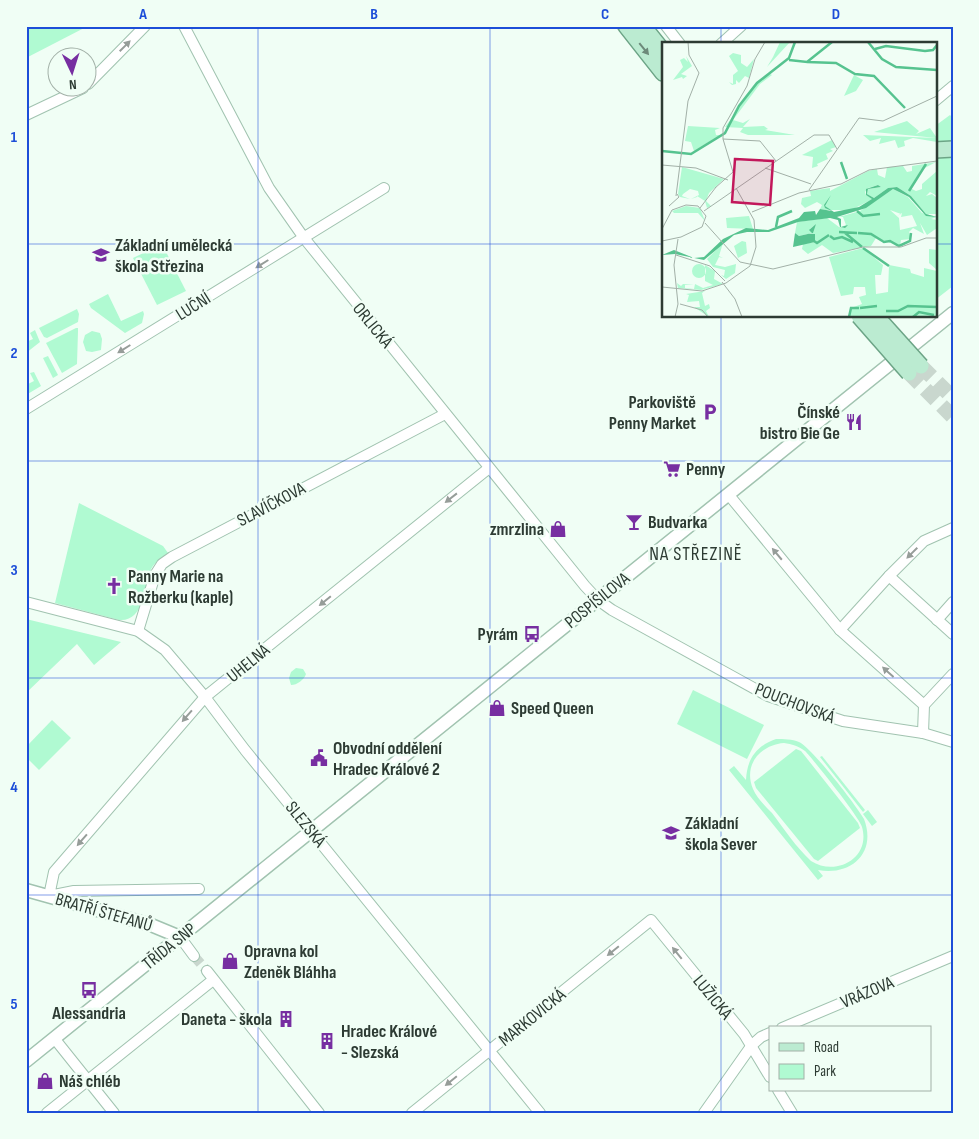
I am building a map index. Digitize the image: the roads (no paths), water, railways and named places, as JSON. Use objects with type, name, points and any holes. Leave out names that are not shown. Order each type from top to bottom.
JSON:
[{"type":"main road","points":[[626,26],[662,72]]},
{"type":"main road","points":[[643,26],[662,50]]},
{"type":"main road","points":[[861,318],[915,369],[893,335],[885,318]]},
{"type":"main road","points":[[878,318],[893,335]]},
{"type":"street","points":[[98,74],[145,26]]},
{"type":"street","name":"ORLICKÁ","points":[[184,26],[269,188],[304,238],[584,586],[598,600]]},
{"type":"street","points":[[666,26],[678,42]]},
{"type":"street","points":[[723,42],[741,26]]},
{"type":"street","points":[[936,100],[952,89]]},
{"type":"street","points":[[26,115],[62,98]]},
{"type":"street","name":"LUČNÍ","points":[[26,409],[384,188]]},
{"type":"street","name":"POSPÍŠILOVA","points":[[311,831],[953,313]]},
{"type":"street","name":"SLAVÍČKOVA","points":[[138,630],[155,574],[162,564],[172,557],[445,414]]},
{"type":"street","name":"UHELNÁ","points":[[48,896],[54,872],[205,697],[489,468]]},
{"type":"street","points":[[728,494],[840,630],[924,705]]},
{"type":"street","points":[[840,630],[888,576],[924,541],[953,528]]},
{"type":"street","points":[[888,576],[953,634]]},
{"type":"street","name":"POUCHOVSKÁ","points":[[598,600],[612,610],[768,696],[843,721],[923,733],[953,742]]},
{"type":"street","name":"SLEZSKÁ","points":[[26,602],[138,630],[165,650],[205,697],[245,750],[540,1113]]},
{"type":"street","points":[[937,620],[953,602]]},
{"type":"street","points":[[923,733],[924,705],[953,674]]},
{"type":"street","name":"TŘÍDA SNP","points":[[26,1061],[311,831]]},
{"type":"street","points":[[48,896],[74,891],[199,889]]},
{"type":"street","name":"BRATŘÍ ŠTEFANŮ","points":[[26,890],[151,925],[180,937]]},
{"type":"street","name":"MARKOVICKÁ","points":[[412,1113],[651,920]]},
{"type":"street","name":"LUŽICKÁ","points":[[651,920],[744,1034],[769,1075]]},
{"type":"street","points":[[180,937],[194,956]]},
{"type":"street","name":"VRÁZOVA","points":[[787,1026],[953,956]]},
{"type":"street","points":[[47,1113],[210,976],[319,1113]]},
{"type":"street","points":[[704,1113],[752,1045],[769,1033]]},
{"type":"street","points":[[54,1038],[114,1113]]},
{"type":"street","points":[[779,1092],[792,1113]]},
{"type":"tunnel","points":[[921,366],[953,398]]},
{"type":"tunnel","points":[[909,373],[953,417]]},
{"type":"tunnel","points":[[194,956],[207,971]]},
{"type":"place","name":"Základní umělecká škola Střezina","points":[[101,255]]},
{"type":"place","name":"Parkoviště Penny Market","points":[[710,412]]},
{"type":"place","name":"Čínské bistro Bie Ge","points":[[854,422]]},
{"type":"place","name":"Penny","points":[[672,469]]},
{"type":"place","name":"Budvarka","points":[[634,522]]},
{"type":"place","name":"zmrzlina","points":[[558,529]]},
{"type":"place","name":"Panny Marie na Rožberku (kaple)","points":[[114,586]]},
{"type":"place","name":"Pyrám","points":[[532,634]]},
{"type":"place","name":"Speed Queen","points":[[497,708]]},
{"type":"place","name":"Obvodní oddělení Hradec Králové 2","points":[[319,758]]},
{"type":"place","name":"Základní škola Sever","points":[[671,833]]},
{"type":"place","name":"Opravna kol Zdeněk Bláhha","points":[[230,961]]},
{"type":"place","name":"Alessandria","points":[[89,990]]},
{"type":"place","name":"Daneta - škola","points":[[286,1019]]},
{"type":"place","name":"Hradec Králové - Slezská","points":[[327,1041]]},
{"type":"place","name":"Náš chléb","points":[[45,1081]]},
{"type":"district","name":"NA STŘEZINĚ","points":[[696,553]]}]
